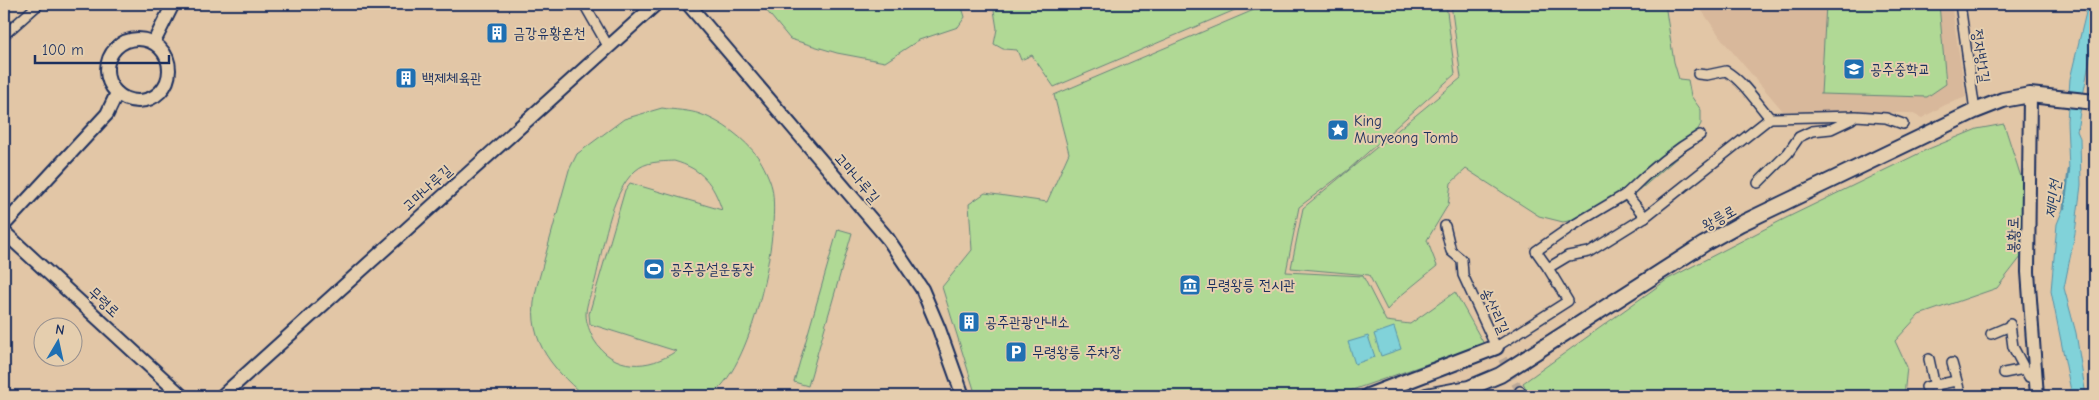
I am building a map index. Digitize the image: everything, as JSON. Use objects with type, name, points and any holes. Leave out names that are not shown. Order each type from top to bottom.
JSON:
[{"type":"main road","points":[[154,42],[173,4]]},
{"type":"main road","name":"고마나루길","points":[[222,396],[656,4]]},
{"type":"main road","name":"고마나루길","points":[[688,4],[888,239],[922,289],[939,329],[963,396]]},
{"type":"main road","points":[[134,38],[154,42],[162,49],[170,68],[164,88],[156,96],[141,101],[126,99],[117,93],[110,86],[106,76],[106,66],[115,47],[134,38]]},
{"type":"main road","points":[[4,225],[107,114],[117,93]]},
{"type":"main road","name":"왕릉로","points":[[1426,396],[1472,392],[1704,244],[1740,224],[1974,111],[2003,100],[2036,95],[2095,102]]},
{"type":"main road","name":"봉황로","points":[[2036,95],[2028,272],[2037,396]]},
{"type":"main road","name":"무령로","points":[[4,232],[182,396]]},
{"type":"main road","points":[[1368,396],[1496,347]]},
{"type":"street","points":[[4,35],[39,4]]},
{"type":"street","points":[[584,4],[608,46]]},
{"type":"street","name":"정자방1길","points":[[1960,4],[1974,111]]},
{"type":"street","points":[[1698,74],[1707,75],[1726,71],[1750,92],[1770,118]]},
{"type":"street","points":[[1758,183],[1788,153],[1799,137],[1812,131],[1831,129],[1856,116]]},
{"type":"street","points":[[1548,268],[1568,256],[1589,252],[1645,217],[1770,118],[1856,116],[1886,118],[1903,124]]},
{"type":"street","points":[[1496,347],[1568,301],[1536,251],[1572,226],[1626,194],[1646,175],[1700,135]]},
{"type":"street","points":[[1626,194],[1645,217]]},
{"type":"street","name":"송산리길","points":[[1445,226],[1451,251],[1462,260],[1463,275],[1496,347]]},
{"type":"street","points":[[1991,334],[2010,325],[2013,346],[2024,369],[2029,377],[2036,376]]},
{"type":"street","points":[[1929,359],[1936,392]]},
{"type":"street","points":[[1952,363],[1961,396]]},
{"type":"street","points":[[2004,373],[2024,369]]},
{"type":"street","points":[[1936,392],[1956,381]]},
{"type":"street","points":[[1926,387],[1936,392]]},
{"type":"shaded area","name":"공주중학교","points":[[1697,4],[1951,4],[1966,97],[1945,105],[1922,118],[1911,113],[1783,111],[1724,42]]},
{"type":"green space","points":[[761,4],[961,4],[965,17],[958,27],[919,40],[885,62],[837,53],[790,39]]},
{"type":"green space","points":[[993,4],[1249,4],[1054,87],[1032,55],[1021,60],[1017,50],[1003,49],[994,44],[997,29]]},
{"type":"green space","points":[[1268,4],[1446,4],[1455,74],[1348,170],[1299,207],[1286,272],[1363,276],[1386,321],[1410,324],[1455,292],[1484,344],[1335,396],[976,396],[942,287],[972,250],[969,204],[985,193],[1047,202],[1069,153],[1054,95]]},
{"type":"green space","points":[[1451,4],[1665,4],[1674,62],[1679,79],[1688,80],[1691,96],[1701,110],[1701,124],[1686,150],[1627,201],[1583,218],[1563,222],[1539,216],[1466,169],[1451,183],[1448,205],[1427,240],[1437,266],[1399,297],[1387,310],[1369,275],[1291,268],[1303,208],[1461,78]]},
{"type":"green space","points":[[1826,4],[1939,4],[1946,84],[1927,97],[1821,94]]},
{"type":"green space","name":"공주공설운동장","points":[[662,108],[691,112],[708,117],[732,131],[753,150],[771,184],[774,209],[772,236],[760,301],[738,361],[724,383],[709,396],[584,396],[550,361],[537,335],[534,320],[534,304],[537,286],[569,170],[577,154],[624,119]],"holes":[[[674,161],[684,164],[705,178],[715,192],[722,210],[630,183],[625,190],[589,314],[590,324],[676,351],[654,362],[643,364],[621,362],[602,350],[594,340],[587,324],[586,314],[613,207],[626,181],[639,168],[658,162]]]},
{"type":"green space","points":[[2004,124],[2022,180],[2021,257],[1997,288],[1919,315],[1895,341],[1907,367],[1904,396],[1530,396],[1523,383],[1668,279],[1784,219],[1926,150],[1977,129]]},
{"type":"green space","points":[[838,229],[852,233],[808,386],[794,382]]},
{"type":"water","name":"제민천","points":[[2088,4],[2095,4],[2091,52],[2077,131],[2080,138],[2081,185],[2075,233],[2064,288],[2076,333],[2086,396],[2072,396],[2051,291],[2057,224],[2063,209],[2069,170],[2067,121],[2070,79]]},
{"type":"water","points":[[1394,327],[1401,349],[1381,356],[1374,334]]},
{"type":"water","points":[[1368,336],[1375,357],[1355,364],[1348,342]]},
{"type":"waterway","name":"제민천","points":[[2064,208],[2069,169]]},
{"type":"tunnel","points":[[1496,347],[1520,391]]},
{"type":"place","name":"금강유황온천","points":[[497,33]]},
{"type":"place","name":"공주중학교","points":[[1854,69]]},
{"type":"place","name":"백제체육관","points":[[406,78]]},
{"type":"place","name":"King Muryeong Tomb","points":[[1338,130]]},
{"type":"place","name":"공주공설운동장","points":[[654,269]]},
{"type":"place","name":"무령왕릉 전시관","points":[[1190,285]]},
{"type":"place","name":"공주관광안내소","points":[[969,322]]},
{"type":"place","name":"무령왕릉 주차장","points":[[1016,352]]}]
